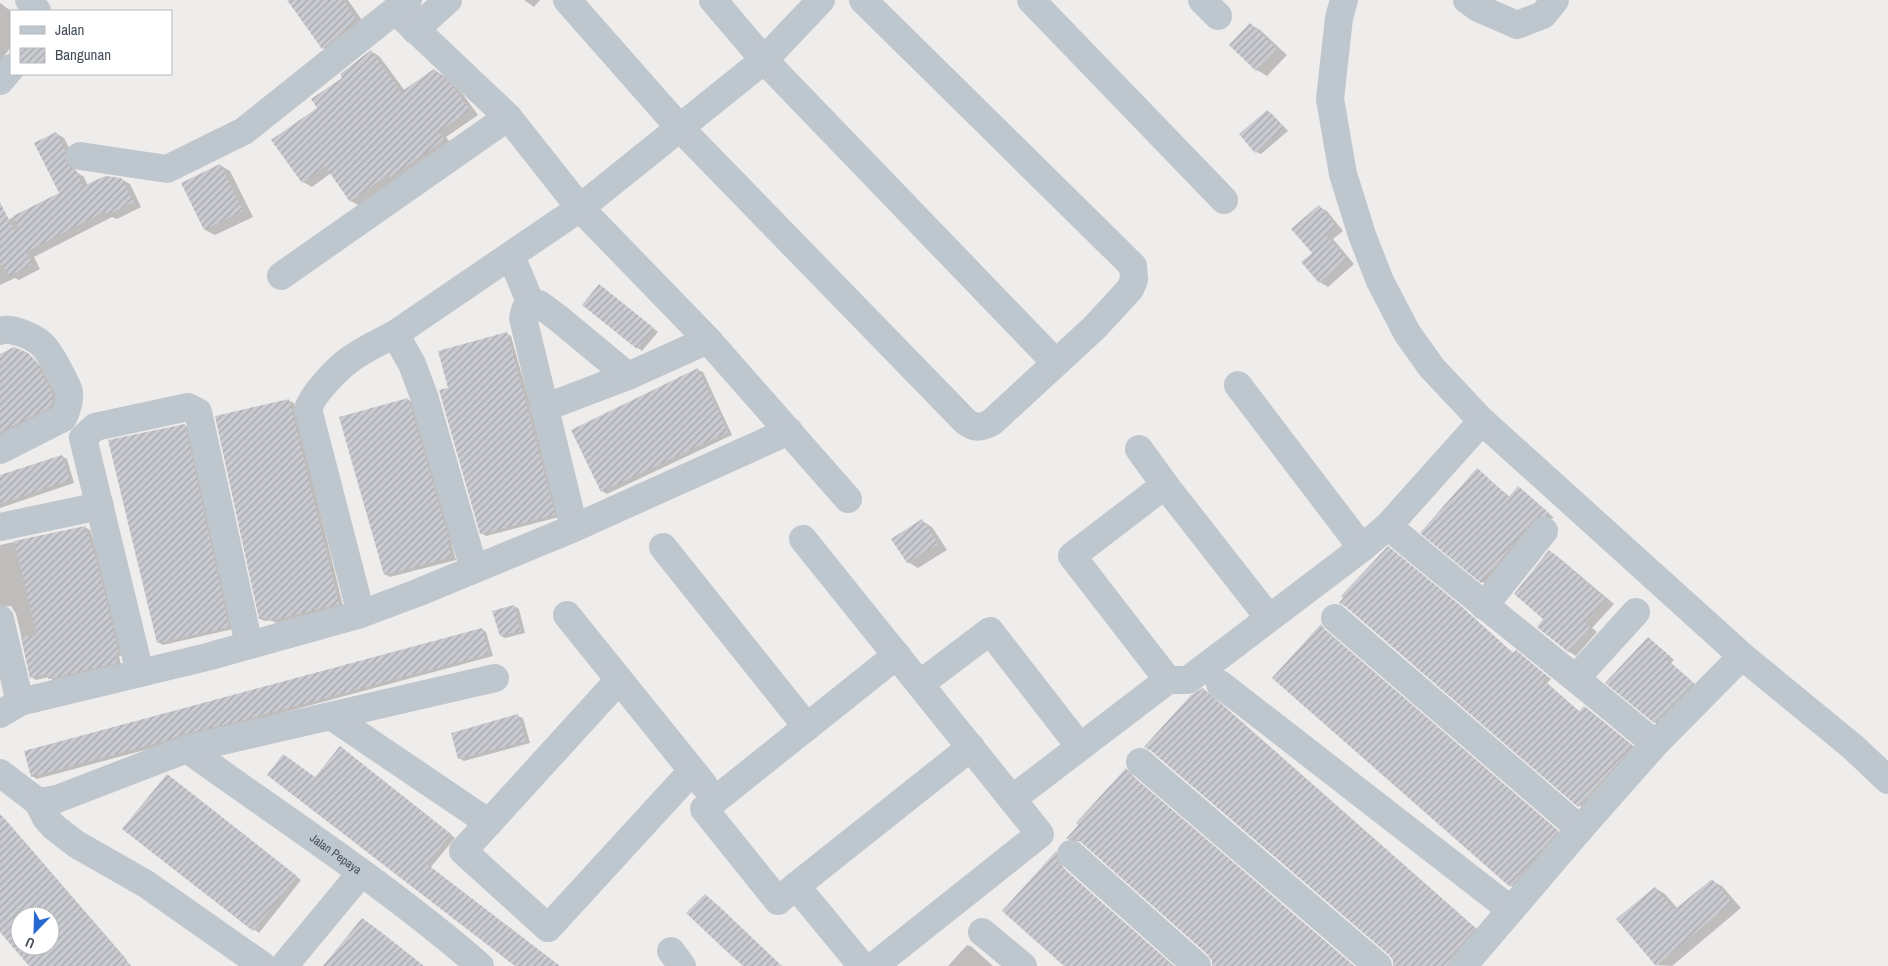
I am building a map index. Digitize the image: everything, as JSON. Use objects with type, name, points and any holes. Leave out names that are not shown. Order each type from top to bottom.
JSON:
[{"type":"street","points":[[416,30],[448,0]]},
{"type":"street","points":[[567,0],[679,127],[952,408],[972,426],[980,428],[992,422],[1094,328],[1130,289],[1134,280],[1134,266],[863,0]]},
{"type":"street","points":[[712,0],[764,60],[1056,363]]},
{"type":"street","points":[[361,614],[308,408],[315,394],[348,361],[395,334],[580,208],[764,60],[821,0]]},
{"type":"street","points":[[1031,0],[1224,200]]},
{"type":"street","points":[[1344,0],[1339,18],[1330,99],[1343,174],[1362,235],[1380,281],[1407,333],[1432,368],[1482,420],[1742,656],[1853,747],[1888,780]]},
{"type":"street","points":[[1467,0],[1478,8],[1517,25],[1543,15],[1554,0]]},
{"type":"street","points":[[80,156],[167,169],[244,131],[402,6],[416,30],[508,117],[580,208],[708,340],[848,499]]},
{"type":"street","points":[[0,81],[10,69]]},
{"type":"street","points":[[281,276],[508,117]]},
{"type":"street","points":[[511,256],[531,304]]},
{"type":"street","points":[[574,528],[523,318],[525,310],[531,304],[539,304],[628,376]]},
{"type":"street","points":[[0,331],[23,333],[45,346],[69,391],[68,408],[63,418],[0,450]]},
{"type":"street","points":[[395,334],[412,364],[424,396],[474,569]]},
{"type":"street","points":[[544,408],[628,376],[708,340]]},
{"type":"street","points":[[1238,385],[1362,548]]},
{"type":"street","points":[[140,673],[83,438],[95,427],[188,407],[198,412],[249,645]]},
{"type":"street","points":[[1012,799],[1168,680],[1188,680],[1362,548],[1388,526],[1482,420]]},
{"type":"street","points":[[0,619],[10,708],[140,673],[207,658],[361,614],[574,528],[789,431]]},
{"type":"street","points":[[1139,449],[1269,618]]},
{"type":"street","points":[[1165,485],[1072,556],[1168,680]]},
{"type":"street","points":[[0,527],[100,506]]},
{"type":"street","points":[[1388,526],[1655,744]]},
{"type":"street","points":[[1484,606],[1544,531]]},
{"type":"street","points":[[802,539],[1040,834],[874,966]]},
{"type":"street","points":[[663,547],[807,726]]},
{"type":"street","points":[[1576,678],[1636,612]]},
{"type":"street","points":[[567,615],[716,799]]},
{"type":"street","points":[[1335,618],[1580,828]]},
{"type":"street","points":[[920,684],[990,631],[1080,748]]},
{"type":"street","points":[[897,655],[704,809],[778,901],[970,747]]},
{"type":"street","points":[[1463,966],[1580,828],[1655,744],[1742,656]]},
{"type":"street","points":[[38,802],[57,798],[187,749],[495,678]]},
{"type":"street","points":[[619,680],[464,851],[548,928],[692,771]]},
{"type":"street","points":[[1220,684],[1511,910]]},
{"type":"street","points":[[332,716],[489,823]]},
{"type":"street","name":"Jalan Pepaya","points":[[187,749],[361,873],[451,940],[480,966]]},
{"type":"street","points":[[1140,762],[1378,966]]},
{"type":"street","points":[[0,773],[38,802],[46,818],[54,827],[76,844],[146,884],[263,966]]},
{"type":"street","points":[[1071,854],[1197,966]]},
{"type":"street","points":[[284,966],[361,873]]},
{"type":"street","points":[[796,886],[862,966]]},
{"type":"street","points":[[982,932],[1023,966]]},
{"type":"building","points":[[287,0],[343,0],[357,20],[322,49]]},
{"type":"building","points":[[1250,23],[1277,49],[1256,71],[1229,45]]},
{"type":"building","points":[[371,50],[401,92],[434,69],[453,86],[470,110],[438,132],[444,140],[390,178],[387,175],[350,202],[325,166],[302,183],[271,140],[317,108],[311,99],[342,78],[340,74]]},
{"type":"building","points":[[1267,110],[1284,128],[1255,153],[1239,134]]},
{"type":"building","points":[[56,132],[65,151],[66,162],[70,168],[75,170],[83,186],[105,176],[121,178],[134,202],[107,215],[105,211],[26,252],[32,264],[9,276],[3,264],[0,266],[0,202],[14,230],[19,228],[13,216],[59,193],[34,143]]},
{"type":"building","points":[[220,164],[243,211],[204,230],[181,183]]},
{"type":"building","points":[[1319,205],[1336,226],[1326,235],[1347,259],[1319,283],[1301,262],[1312,253],[1291,229]]},
{"type":"building","points":[[599,284],[654,328],[637,349],[582,305]]},
{"type":"building","points":[[507,332],[555,515],[480,534],[439,390],[448,388],[438,351]]},
{"type":"building","points":[[14,347],[28,353],[35,360],[51,390],[53,399],[51,407],[0,432],[0,354]]},
{"type":"building","points":[[698,368],[728,432],[601,492],[571,430]]},
{"type":"building","points":[[408,398],[450,542],[448,543],[452,557],[384,575],[339,417]]},
{"type":"building","points":[[289,399],[339,604],[270,621],[269,617],[259,619],[215,416]]},
{"type":"building","points":[[185,424],[229,627],[157,643],[108,440]]},
{"type":"building","points":[[62,455],[70,480],[0,504],[0,475]]},
{"type":"building","points":[[1477,468],[1509,497],[1518,486],[1549,513],[1547,516],[1538,517],[1532,521],[1481,583],[1420,533]]},
{"type":"building","points":[[922,519],[938,544],[907,563],[891,539]]},
{"type":"building","points":[[85,526],[96,558],[119,653],[115,654],[117,663],[48,679],[47,674],[30,678],[21,638],[37,634],[14,541]]},
{"type":"building","points":[[1388,546],[1461,606],[1513,653],[1516,650],[1547,676],[1543,680],[1579,712],[1584,706],[1633,746],[1578,807],[1345,606],[1339,603],[1343,598],[1341,596]]},
{"type":"building","points":[[1549,550],[1606,599],[1585,623],[1590,627],[1568,652],[1537,627],[1543,619],[1514,594]]},
{"type":"building","points":[[514,605],[521,631],[500,636],[492,611]]},
{"type":"building","points":[[1321,624],[1325,630],[1558,831],[1510,887],[1272,678]]},
{"type":"building","points":[[482,628],[489,654],[244,720],[183,734],[165,741],[31,777],[24,751]]},
{"type":"building","points":[[1648,637],[1670,656],[1667,660],[1694,683],[1654,723],[1605,683]]},
{"type":"building","points":[[1203,688],[1475,928],[1451,956],[1448,966],[1393,966],[1393,960],[1388,954],[1150,750],[1144,747],[1191,695]]},
{"type":"building","points":[[518,714],[526,741],[458,759],[451,733]]},
{"type":"building","points":[[340,746],[451,834],[427,864],[560,966],[515,966],[267,775],[283,754],[315,777]]},
{"type":"building","points":[[1126,768],[1130,774],[1354,966],[1212,966],[1212,961],[1207,954],[1081,842],[1074,839],[1066,839],[1078,825],[1076,823]]},
{"type":"building","points":[[167,774],[297,876],[253,931],[122,829]]},
{"type":"building","points":[[0,814],[131,966],[29,966],[20,956],[60,956],[60,906],[10,906],[10,944],[0,932]]},
{"type":"building","points":[[1056,851],[1056,858],[1061,866],[1173,966],[1064,966],[1002,911]]},
{"type":"building","points":[[1712,879],[1732,902],[1656,966],[1616,919],[1655,887],[1674,910]]},
{"type":"building","points":[[705,894],[782,966],[743,966],[723,948],[686,913]]},
{"type":"building","points":[[362,918],[381,932],[424,966],[323,966]]}]
